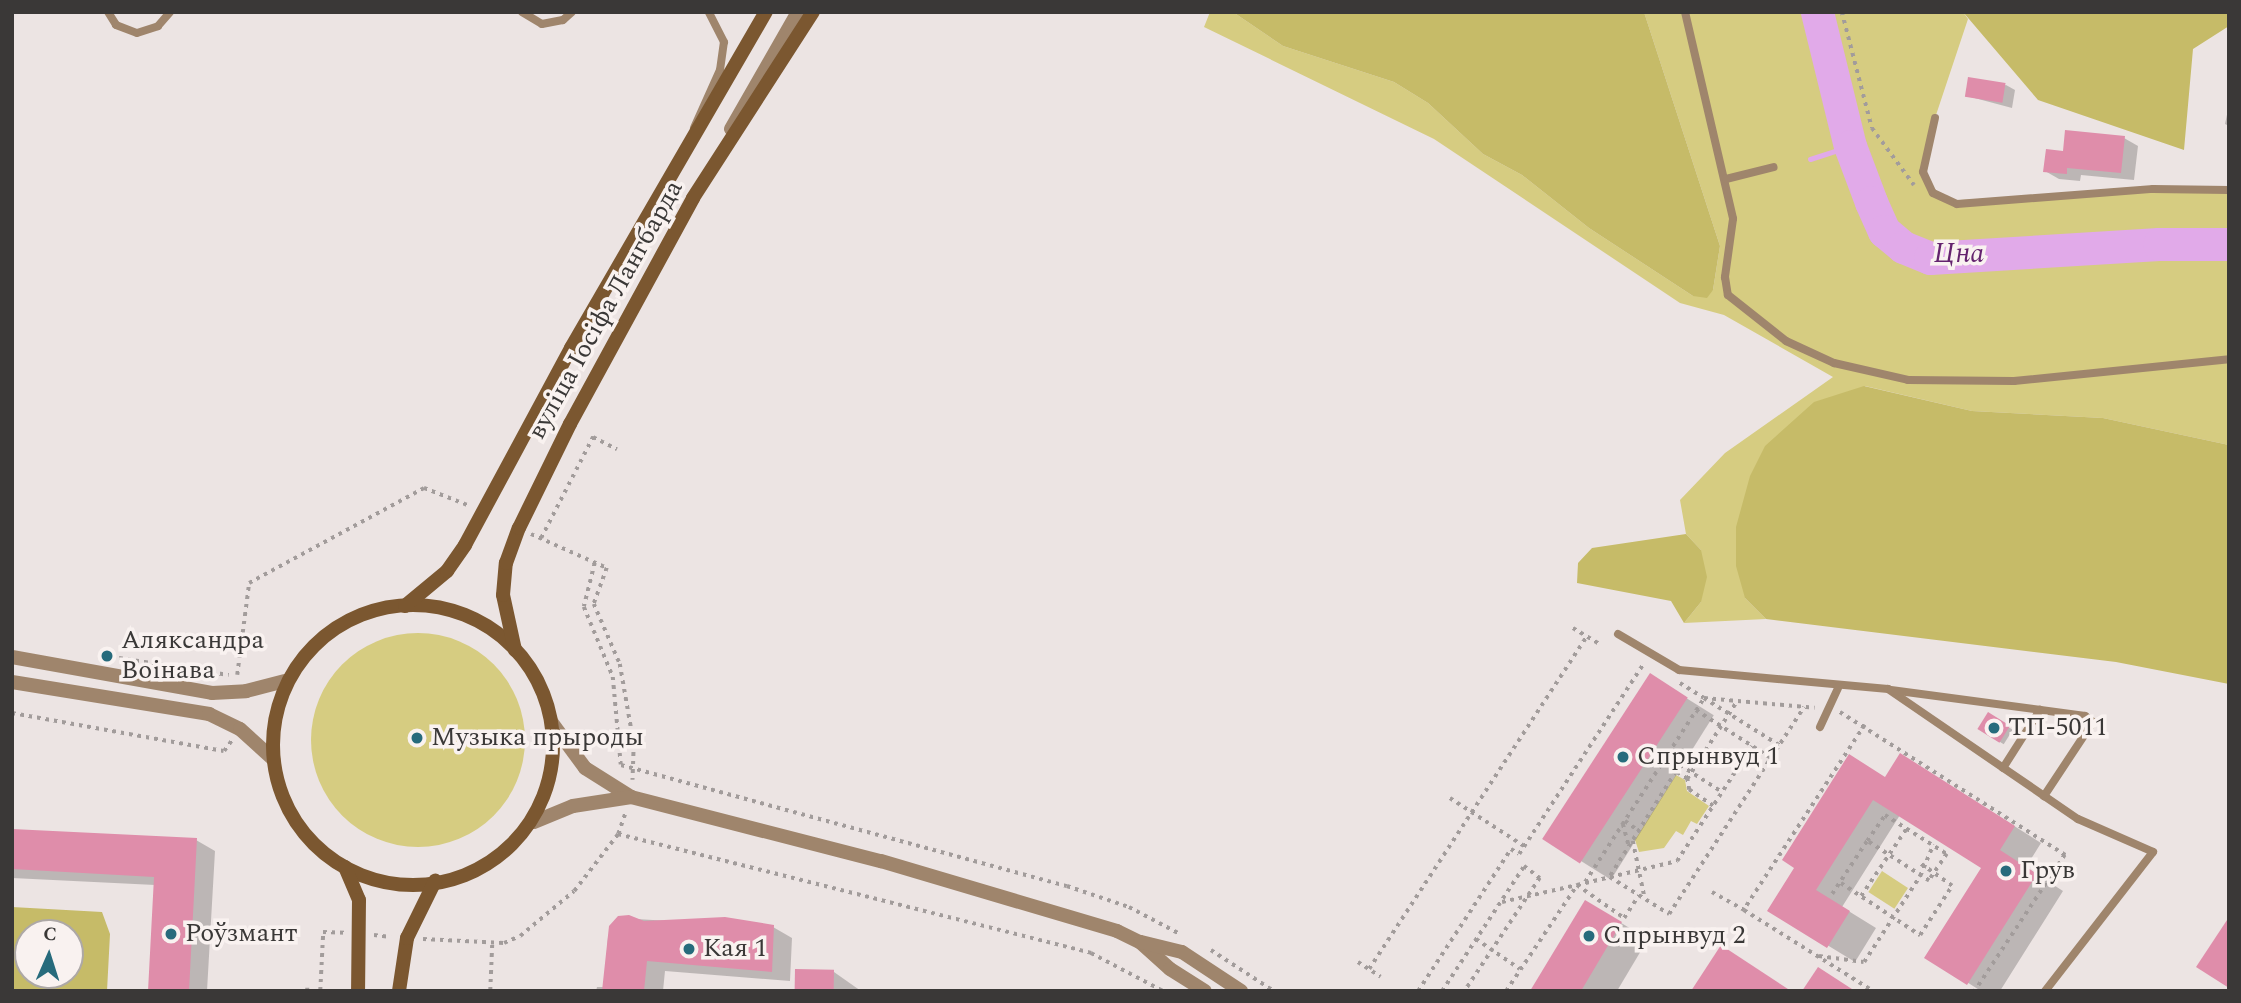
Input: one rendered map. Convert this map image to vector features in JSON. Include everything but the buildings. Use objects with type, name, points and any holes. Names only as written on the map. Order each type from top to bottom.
[{"type":"main road","name":"вуліца Іосіфа Лангбарда","points":[[405,606],[447,571],[464,545],[571,348],[766,12]]},
{"type":"main road","name":"вуліца Іосіфа Лангбарда","points":[[516,651],[503,595],[506,563],[519,528],[570,424],[693,198],[813,12]]},
{"type":"main road","points":[[345,867],[389,881],[435,881],[466,875],[493,863],[534,822],[554,764],[552,723],[539,684],[516,651],[465,616],[405,606],[365,613],[329,631],[299,659],[274,706],[273,759],[279,790],[295,816],[345,867],[359,900],[358,991]]},
{"type":"main road","points":[[399,991],[407,938],[435,881]]},
{"type":"street","points":[[693,198],[798,12]]},
{"type":"street","points":[[12,657],[212,693],[246,691],[285,681]]},
{"type":"street","points":[[12,682],[209,714],[240,729],[273,759]]},
{"type":"street","points":[[552,723],[585,768],[631,797],[1016,899],[1140,942],[1182,952],[1241,991]]},
{"type":"street","points":[[534,822],[573,806],[631,797]]},
{"type":"street","points":[[1140,942],[1170,969],[1205,991]]},
{"type":"lane","points":[[108,12],[117,25],[137,33],[158,26],[170,12]]},
{"type":"lane","points":[[522,12],[542,24],[564,20],[572,12]]},
{"type":"lane","points":[[691,142],[697,117],[720,70],[724,42],[709,12]]},
{"type":"lane","points":[[1685,12],[1726,178],[1733,219],[1725,277],[1728,295],[1786,341],[1834,363],[1908,380],[2014,381],[2229,359]]},
{"type":"lane","points":[[1935,118],[1923,172],[1933,193],[1950,203],[2164,189],[2229,190]]},
{"type":"lane","points":[[1726,178],[1774,167]]},
{"type":"lane","points":[[1618,634],[1679,670],[1888,689],[2085,716],[2093,722],[2044,796]]},
{"type":"lane","points":[[1820,727],[1839,686]]},
{"type":"lane","points":[[1888,689],[2078,819],[2153,852],[2045,991]]},
{"type":"lane","points":[[2003,768],[2040,710]]},
{"type":"path","points":[[1842,12],[1872,128],[1891,159],[1917,188]]},
{"type":"path","points":[[541,538],[593,437],[617,449]]},
{"type":"path","points":[[595,563],[583,607],[613,677],[621,765],[1129,907]]},
{"type":"path","points":[[1573,628],[1601,645]]},
{"type":"path","points":[[1369,969],[1587,636]]},
{"type":"path","points":[[1418,991],[1511,849],[1519,854],[1645,662],[1657,669]]},
{"type":"path","points":[[1669,676],[1779,745]]},
{"type":"path","points":[[1704,698],[1829,709],[1847,713],[2065,855],[1975,991]]},
{"type":"path","points":[[1585,882],[1704,698]]},
{"type":"path","points":[[1713,806],[1689,790],[1687,779],[1737,701]]},
{"type":"path","points":[[1610,877],[1669,915],[1804,707]]},
{"type":"path","points":[[1696,710],[1771,758]]},
{"type":"path","points":[[1744,910],[1865,725]]},
{"type":"path","points":[[1500,903],[1677,861],[1752,747]]},
{"type":"path","points":[[1667,757],[1722,792]]},
{"type":"path","points":[[520,936],[574,891],[618,834],[631,797],[635,768]]},
{"type":"path","points":[[1610,877],[1676,772],[1687,779]]},
{"type":"path","points":[[1450,797],[1524,846]]},
{"type":"path","points":[[1832,894],[1867,841],[1885,815],[1947,854],[1929,881],[1867,841]]},
{"type":"path","points":[[1624,823],[1639,831]]},
{"type":"path","points":[[1624,823],[1629,846]]},
{"type":"path","points":[[1861,896],[1907,828]]},
{"type":"path","points":[[618,834],[1091,953],[1163,991]]},
{"type":"path","points":[[1633,841],[1645,899]]},
{"type":"path","points":[[1817,955],[1864,962],[1920,876],[1921,864],[1933,845]]},
{"type":"path","points":[[1840,882],[1920,935],[1952,886],[1921,864]]},
{"type":"path","points":[[1442,991],[1524,866],[1540,878],[1465,991]]},
{"type":"path","points":[[1577,885],[1624,918],[1639,895]]},
{"type":"path","points":[[1506,991],[1577,885]]},
{"type":"path","points":[[1712,892],[1873,991]]},
{"type":"path","points":[[320,991],[323,932]]},
{"type":"path","points":[[1476,939],[1520,969]]},
{"type":"path","points":[[490,991],[492,943]]},
{"type":"path","points":[[1358,961],[1381,976]]},
{"type":"shaded area","points":[[1210,12],[1233,12],[1283,46],[1394,82],[1428,103],[1483,154],[1522,175],[1589,228],[1693,296],[1713,290],[1720,246],[1644,12],[1963,12],[1968,19],[1935,118],[1923,172],[1943,201],[2153,189],[2229,190],[2229,445],[2103,418],[1972,411],[1865,386],[1745,598],[1766,619],[1684,623],[1701,602],[1701,550],[1686,534],[1680,500],[1725,453],[1833,377],[1724,315],[1680,303],[1434,139],[1204,27]]},
{"type":"shaded area","points":[[1233,12],[1644,12],[1720,246],[1713,290],[1707,298],[1693,296],[1589,228],[1522,175],[1483,154],[1428,103],[1394,82],[1283,46]]},
{"type":"shaded area","points":[[1963,12],[2229,12],[2229,26],[2193,49],[2184,150],[2038,100]]},
{"type":"shaded area","points":[[1864,386],[1972,411],[2103,418],[2229,445],[2229,684],[2116,662],[1766,619],[1745,598],[1736,566],[1736,527],[1750,476],[1765,446],[1814,402]]},
{"type":"shaded area","points":[[1686,534],[1701,550],[1707,577],[1701,602],[1684,623],[1671,601],[1577,583],[1578,563],[1592,548]]},
{"type":"shaded area","points":[[418,633],[459,641],[494,664],[517,699],[525,740],[517,781],[494,816],[459,839],[418,847],[377,839],[342,816],[319,781],[311,740],[319,699],[342,664],[377,641]]},
{"type":"shaded area","points":[[1676,775],[1685,780],[1687,791],[1709,806],[1697,824],[1691,821],[1683,835],[1676,831],[1664,848],[1639,852],[1635,840]]},
{"type":"shaded area","points":[[1882,871],[1908,888],[1894,909],[1868,892]]},
{"type":"shaded area","points":[[12,907],[102,912],[110,934],[107,991],[12,991]]},
{"type":"waterway","name":"Цна","points":[[1817,12],[1850,146],[1884,231],[1903,247],[1930,258],[2159,244],[2229,244]]},
{"type":"waterway","points":[[1810,159],[1850,146]]},
{"type":"place","name":"Аляксандра Воінава","points":[[107,656]]},
{"type":"place","name":"ТП-5011","points":[[1994,728]]},
{"type":"place","name":"Музыка прыроды","points":[[417,738]]},
{"type":"place","name":"Спрынвуд 1","points":[[1623,757]]},
{"type":"place","name":"Грув","points":[[2006,871]]},
{"type":"place","name":"Роўзмант","points":[[171,934]]},
{"type":"place","name":"Спрынвуд 2","points":[[1589,936]]},
{"type":"place","name":"Кая 1","points":[[689,949]]}]
